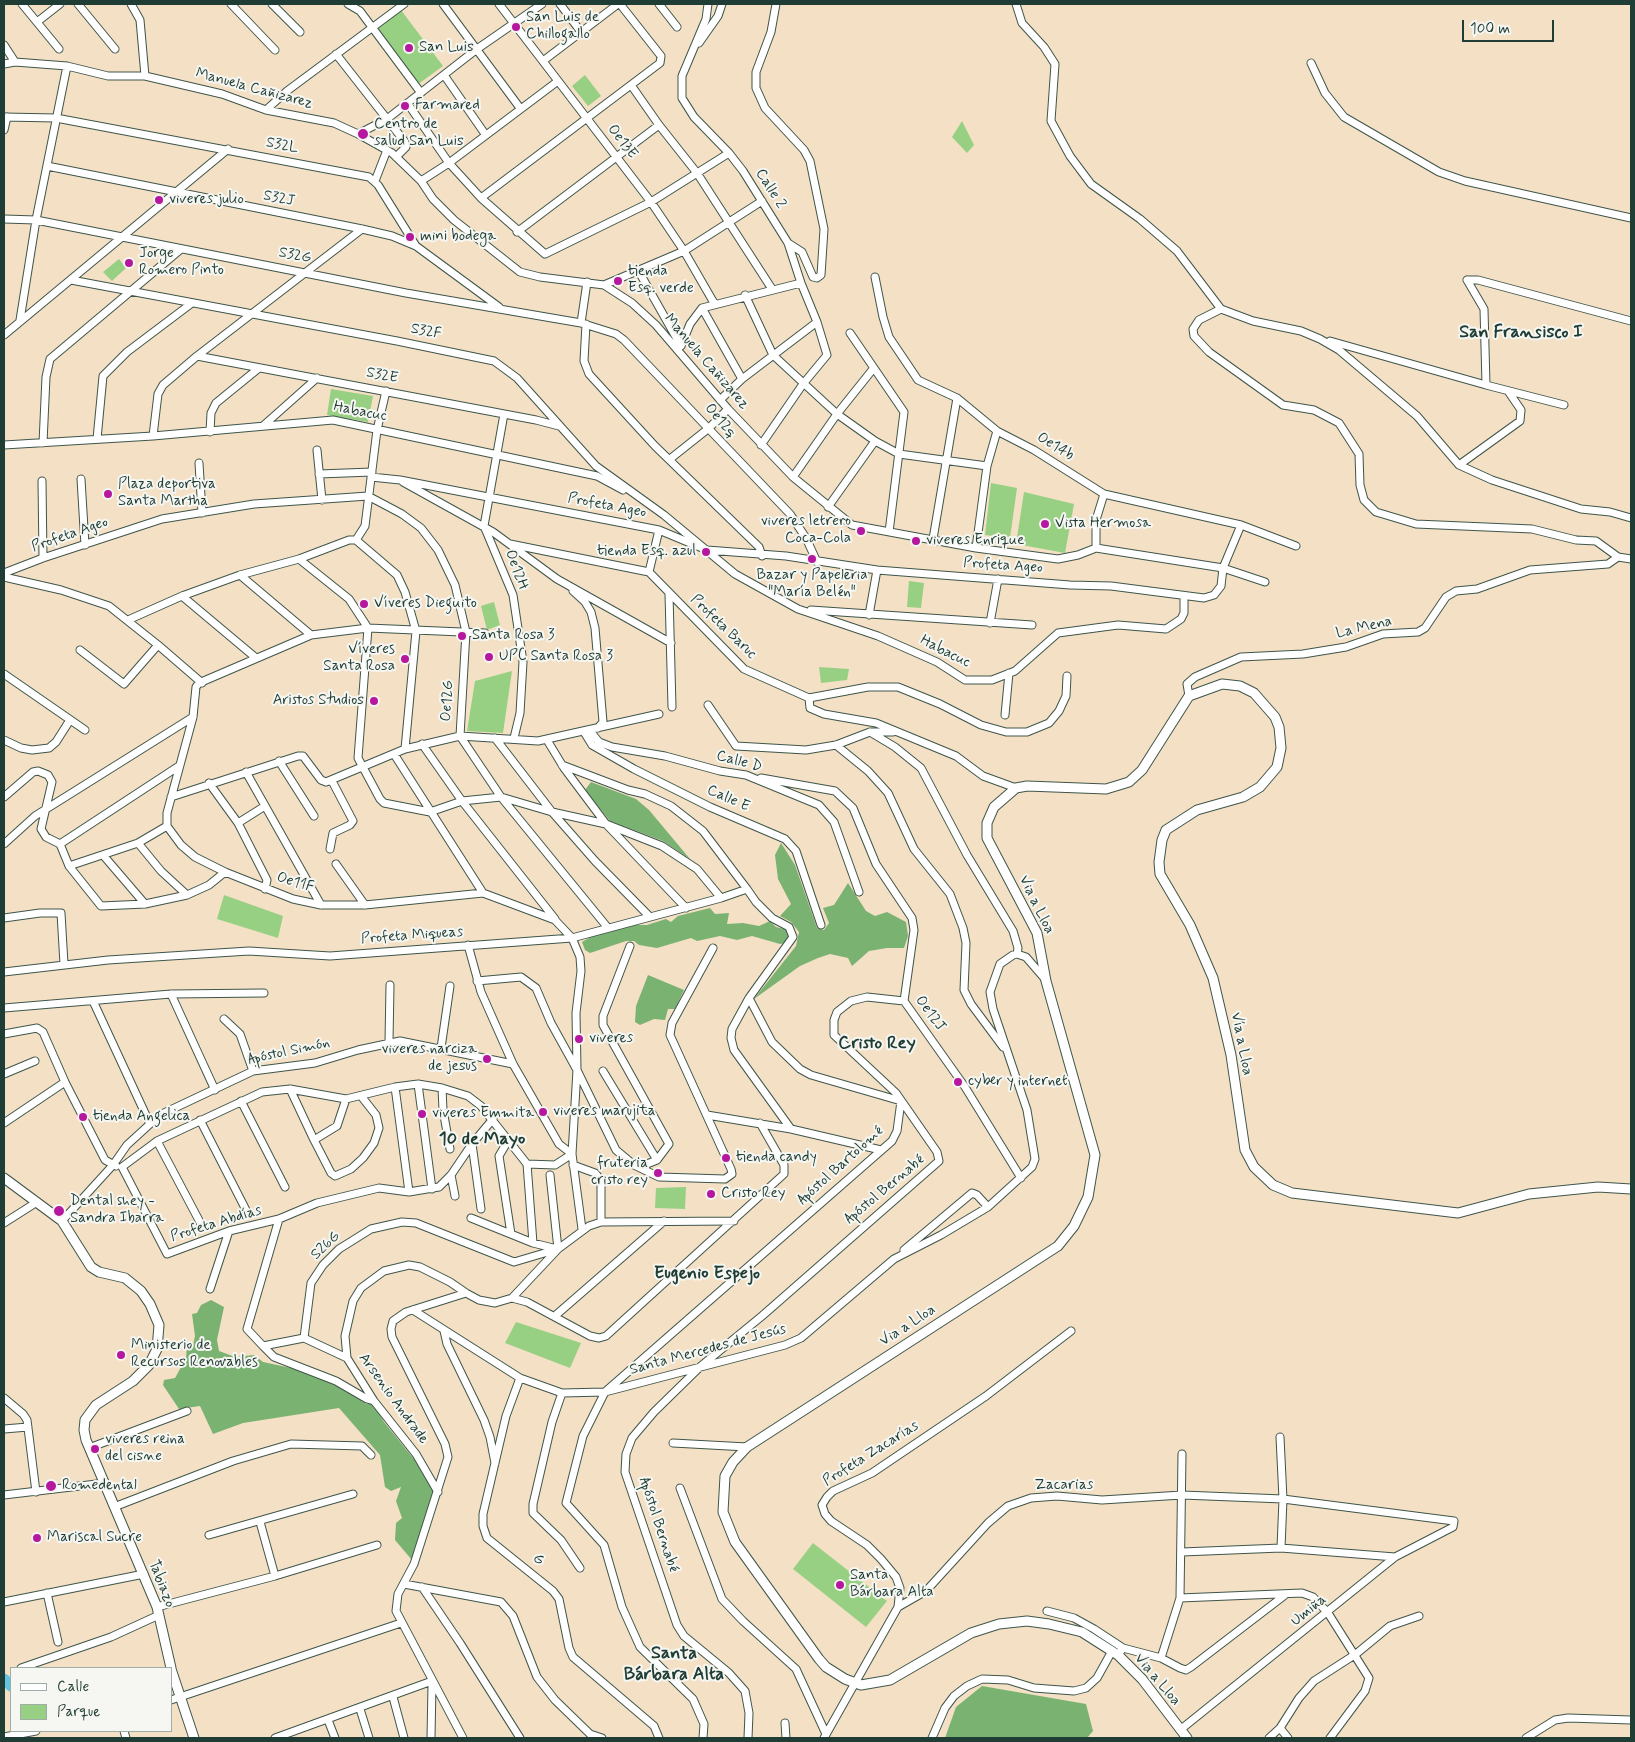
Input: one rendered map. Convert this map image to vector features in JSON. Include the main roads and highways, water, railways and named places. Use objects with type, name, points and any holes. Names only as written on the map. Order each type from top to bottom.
[{"type":"waterway","points":[[4,1679],[10,1685]]},
{"type":"place","name":"San Luis de Chillogallo","points":[[516,27]]},
{"type":"place","name":"San Luis","points":[[409,48]]},
{"type":"place","name":"Farmared","points":[[405,106]]},
{"type":"place","name":"Centro de salud San Luis","points":[[363,134]]},
{"type":"place","name":"viveres julio","points":[[159,200]]},
{"type":"place","name":"mini bodega","points":[[410,237]]},
{"type":"place","name":"Jorge Romero Pinto","points":[[129,263]]},
{"type":"place","name":"tienda Esq. verde","points":[[618,281]]},
{"type":"place","name":"Plaza deportiva Santa Martha","points":[[108,494]]},
{"type":"place","name":"Vista Hermosa","points":[[1045,524]]},
{"type":"place","name":"viveres letrero Coca-Cola","points":[[861,531]]},
{"type":"place","name":"viveres Enrique","points":[[916,541]]},
{"type":"place","name":"tienda Esq. azul","points":[[706,552]]},
{"type":"place","name":"Bazar y Papeleria \"María Belén\"","points":[[812,559]]},
{"type":"place","name":"Víveres Dieguito","points":[[364,604]]},
{"type":"place","name":"Santa Rosa 3","points":[[462,636]]},
{"type":"place","name":"UPC Santa Rosa 3","points":[[489,657]]},
{"type":"place","name":"Víveres Santa Rosa","points":[[405,659]]},
{"type":"place","name":"Aristos Studios","points":[[374,701]]},
{"type":"place","name":"viveres","points":[[579,1039]]},
{"type":"place","name":"viveres narciza de jesus","points":[[487,1059]]},
{"type":"place","name":"cyber y internet","points":[[958,1082]]},
{"type":"place","name":"viveres marujita","points":[[543,1112]]},
{"type":"place","name":"viveres Emmita","points":[[422,1114]]},
{"type":"place","name":"tienda Angelica","points":[[83,1117]]},
{"type":"place","name":"tienda candy","points":[[726,1158]]},
{"type":"place","name":"fruteria cristo rey","points":[[658,1173]]},
{"type":"place","name":"Cristo Rey","points":[[711,1194]]},
{"type":"place","name":"Dental shey - Sandra Ibarra","points":[[59,1211]]},
{"type":"place","name":"Ministerio de Recursos Renovables","points":[[121,1355]]},
{"type":"place","name":"viveres reina del cisne","points":[[95,1449]]},
{"type":"place","name":"Romedental","points":[[51,1486]]},
{"type":"place","name":"Mariscal Sucre","points":[[37,1538]]},
{"type":"place","name":"Santa Bárbara Alta","points":[[840,1585]]},
{"type":"district","name":"San Fransisco I","points":[[1521,333]]},
{"type":"district","name":"Cristo Rey","points":[[877,1044]]},
{"type":"district","name":"10 de Mayo","points":[[482,1140]]},
{"type":"district","name":"Eugenio Espejo","points":[[707,1274]]},
{"type":"district","name":"Santa Bárbara Alta","points":[[674,1664]]}]
